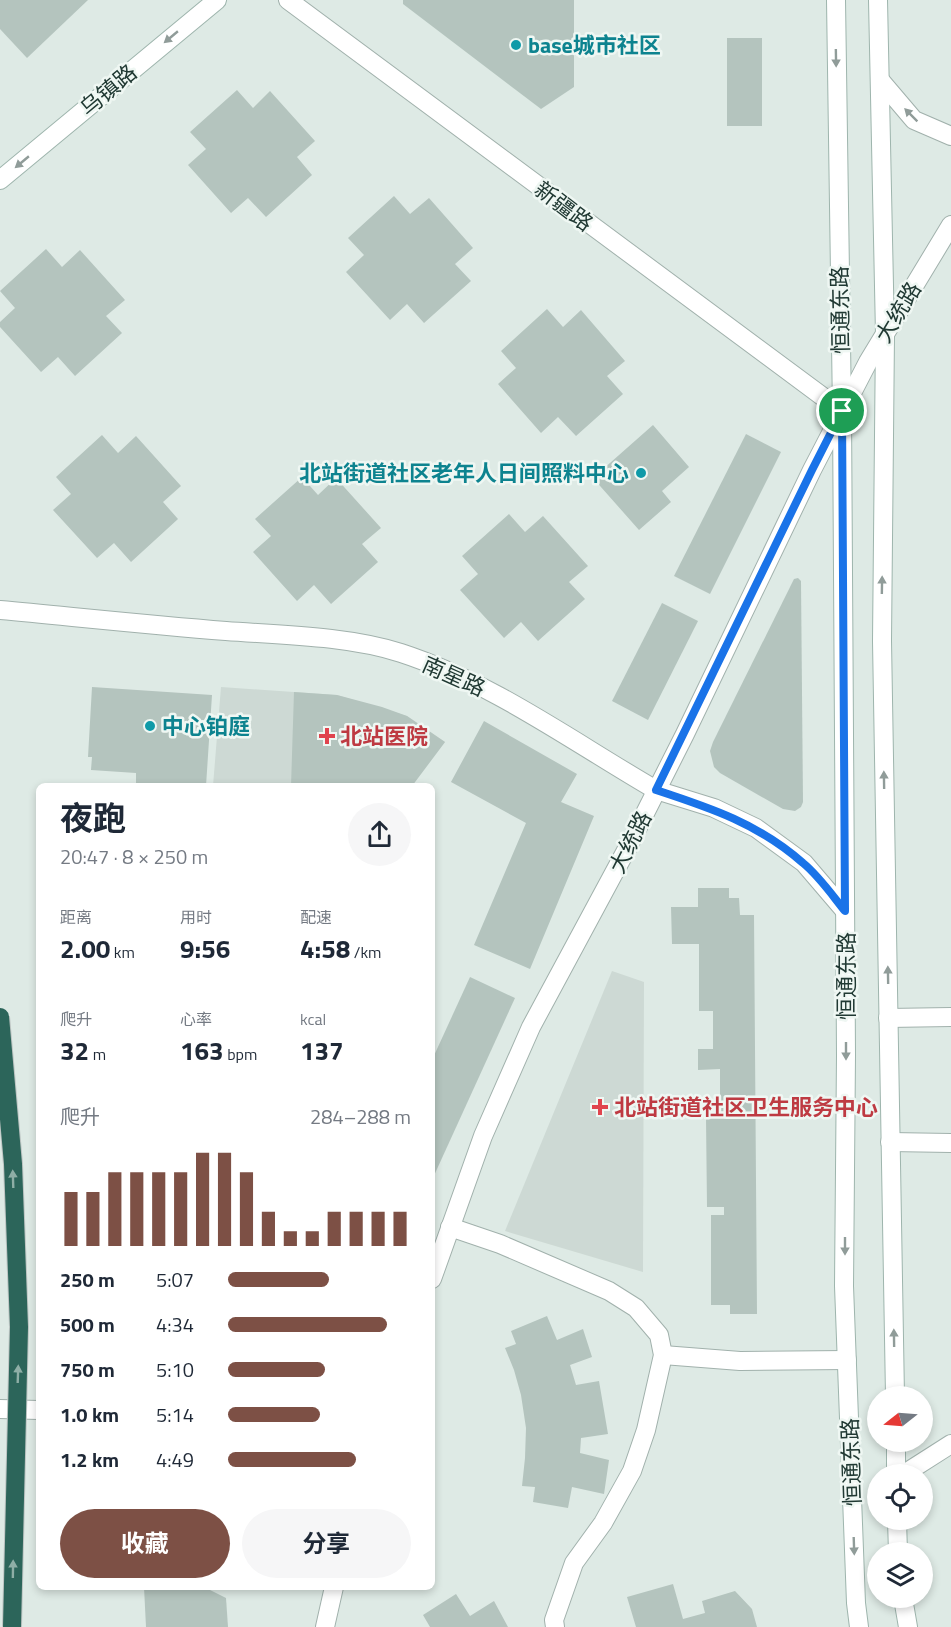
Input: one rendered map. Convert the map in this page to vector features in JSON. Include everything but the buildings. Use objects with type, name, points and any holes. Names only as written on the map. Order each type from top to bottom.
[{"type":"highway","points":[[0,1017],[13,1164],[20,1327],[12,1627]]},
{"type":"main road","name":"乌镇路","points":[[0,180],[217,0]]},
{"type":"main road","name":"新疆路","points":[[288,0],[842,411]]},
{"type":"main road","name":"恒通东路","points":[[836,0],[842,411],[845,911],[844,1286],[856,1603],[859,1627]]},
{"type":"main road","name":"恒通东路","points":[[878,0],[885,334],[882,641],[895,1386]]},
{"type":"main road","points":[[880,80],[914,120],[951,136]]},
{"type":"main road","name":"大统路","points":[[435,1270],[483,1136],[531,1027],[656,790],[842,411],[885,334],[951,225]]},
{"type":"main road","name":"南星路","points":[[0,610],[304,637],[355,643],[399,652],[442,668],[499,696],[656,790],[714,808],[756,828],[804,863],[845,911]]},
{"type":"main road","points":[[888,1018],[951,1017]]},
{"type":"main road","points":[[890,1142],[951,1143]]},
{"type":"main road","points":[[450,1227],[500,1244],[609,1291],[636,1308],[659,1335],[663,1355],[646,1430],[632,1471],[603,1523],[574,1563],[554,1620],[555,1627]]},
{"type":"main road","points":[[663,1355],[740,1361],[847,1359]]},
{"type":"main road","points":[[0,1409],[36,1410]]},
{"type":"main road","points":[[920,1464],[951,1444]]},
{"type":"main road","points":[[325,1627],[333,1590]]},
{"type":"main road","points":[[905,1608],[908,1627]]},
{"type":"shaded area","name":"北站医院","points":[[221,687],[337,695],[407,716],[445,742],[414,783],[213,783]]},
{"type":"shaded area","name":"北站街道社区卫生服务中心","points":[[612,971],[644,982],[643,1272],[505,1231]]},
{"type":"place","name":"base城市社区","points":[[516,45]]},
{"type":"place","name":"北站街道社区老年人日间照料中心","points":[[641,473]]},
{"type":"place","name":"中心铂庭","points":[[150,726]]},
{"type":"place","name":"北站医院","points":[[327,736]]},
{"type":"place","name":"北站街道社区卫生服务中心","points":[[600,1107]]},
{"type":"route","points":[[842,411],[845,911],[804,863],[756,828],[714,808],[656,790],[685,735],[842,411]]}]
